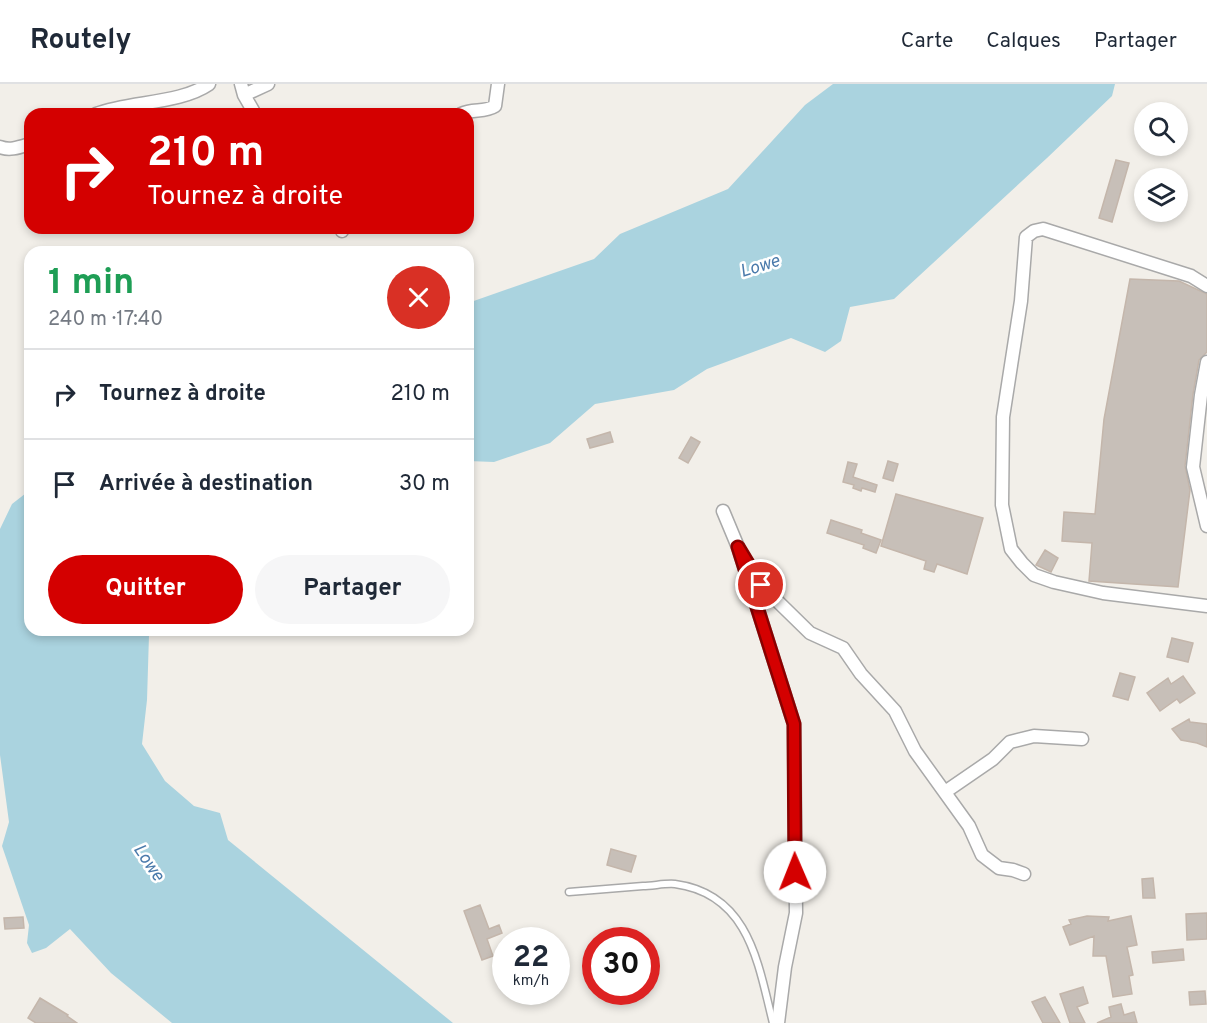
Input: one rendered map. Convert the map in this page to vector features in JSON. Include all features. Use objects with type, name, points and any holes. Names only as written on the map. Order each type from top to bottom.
[{"type":"street","points":[[119,108],[189,94],[209,84]]},
{"type":"street","points":[[252,108],[242,90],[268,84]]},
{"type":"street","points":[[474,109],[483,111],[495,106],[498,84]]},
{"type":"street","points":[[0,147],[5,149],[24,146]]},
{"type":"street","points":[[1207,286],[1191,276],[1104,247],[1043,229],[1029,233],[1026,237],[1021,301],[1003,417],[1002,505],[1011,549],[1034,575],[1103,593],[1207,606]]},
{"type":"street","points":[[1207,362],[1193,467],[1207,526]]},
{"type":"street","points":[[723,511],[738,547],[794,724],[796,913],[778,1023]]},
{"type":"street","points":[[738,547],[761,585],[810,633],[843,648],[861,674],[895,711],[915,751],[969,826],[982,855],[999,868],[1024,874]]},
{"type":"street","points":[[945,792],[993,759],[1010,742],[1034,736],[1082,739]]},
{"type":"lane","points":[[569,892],[674,884],[702,891],[720,900],[738,920],[757,960],[773,1023]]},
{"type":"water","name":"Lowe","points":[[833,84],[1115,84],[1112,96],[894,299],[850,307],[841,341],[825,352],[791,338],[707,369],[674,390],[595,404],[550,443],[494,462],[474,461],[474,301],[594,259],[620,234],[728,189],[805,105]]},
{"type":"water","name":"Lowe","points":[[24,495],[24,636],[149,636],[147,700],[142,744],[165,781],[194,806],[220,813],[228,840],[453,1023],[172,1023],[111,973],[70,929],[46,948],[32,953],[27,943],[29,925],[2,846],[9,822],[0,755],[0,529],[12,504]]},
{"type":"building","points":[[1116,160],[1129,163],[1112,222],[1099,218]]},
{"type":"building","points":[[1130,279],[1179,281],[1207,294],[1207,352],[1199,360],[1193,394],[1185,466],[1190,490],[1178,587],[1089,581],[1092,543],[1062,541],[1064,512],[1095,514],[1104,419]]},
{"type":"building","points":[[610,432],[613,442],[590,448],[587,439]]},
{"type":"building","points":[[691,437],[700,442],[688,463],[679,458]]},
{"type":"building","points":[[888,461],[898,464],[893,481],[883,478]]},
{"type":"building","points":[[848,462],[857,464],[853,477],[877,485],[875,492],[862,488],[861,491],[853,488],[854,485],[843,482]]},
{"type":"building","points":[[896,494],[983,518],[967,574],[937,564],[934,572],[924,569],[926,561],[881,546]]},
{"type":"building","points":[[831,520],[862,530],[861,533],[881,540],[876,553],[863,548],[864,545],[827,533]]},
{"type":"building","points":[[1045,550],[1058,558],[1051,572],[1036,565]]},
{"type":"building","points":[[1172,638],[1193,643],[1188,662],[1167,657]]},
{"type":"building","points":[[1120,673],[1135,677],[1128,700],[1113,696]]},
{"type":"building","points":[[1183,676],[1195,693],[1180,703],[1177,699],[1160,711],[1147,693],[1168,678],[1171,684]]},
{"type":"building","points":[[1189,719],[1190,722],[1207,724],[1207,747],[1181,740],[1172,729]]},
{"type":"building","points":[[611,849],[636,856],[631,872],[607,865]]},
{"type":"building","points":[[1153,878],[1155,898],[1143,898],[1142,879]]},
{"type":"building","points":[[480,905],[489,929],[492,928],[492,937],[487,939],[492,956],[482,960],[464,911]]},
{"type":"building","points":[[1207,913],[1207,939],[1187,940],[1186,914]]},
{"type":"building","points":[[1087,916],[1109,917],[1108,921],[1131,916],[1137,945],[1127,947],[1133,975],[1129,976],[1132,994],[1113,997],[1106,956],[1093,956],[1094,936],[1070,945],[1063,927],[1071,924],[1069,920]]},
{"type":"building","points":[[23,917],[24,928],[5,929],[4,918]]},
{"type":"building","points":[[1183,949],[1184,960],[1153,963],[1152,952]]},
{"type":"building","points":[[1083,987],[1088,1003],[1077,1007],[1085,1023],[1070,1023],[1060,994]]},
{"type":"building","points":[[1205,991],[1206,1004],[1190,1005],[1189,992]]},
{"type":"building","points":[[1045,997],[1060,1023],[1043,1023],[1032,1002]]},
{"type":"building","points":[[40,998],[77,1023],[36,1023],[28,1018]]},
{"type":"building","points":[[1121,1004],[1124,1015],[1134,1012],[1137,1023],[1097,1023],[1111,1017],[1109,1007]]},
{"type":"route","points":[[761,585],[738,547],[794,724],[795,872]]}]
